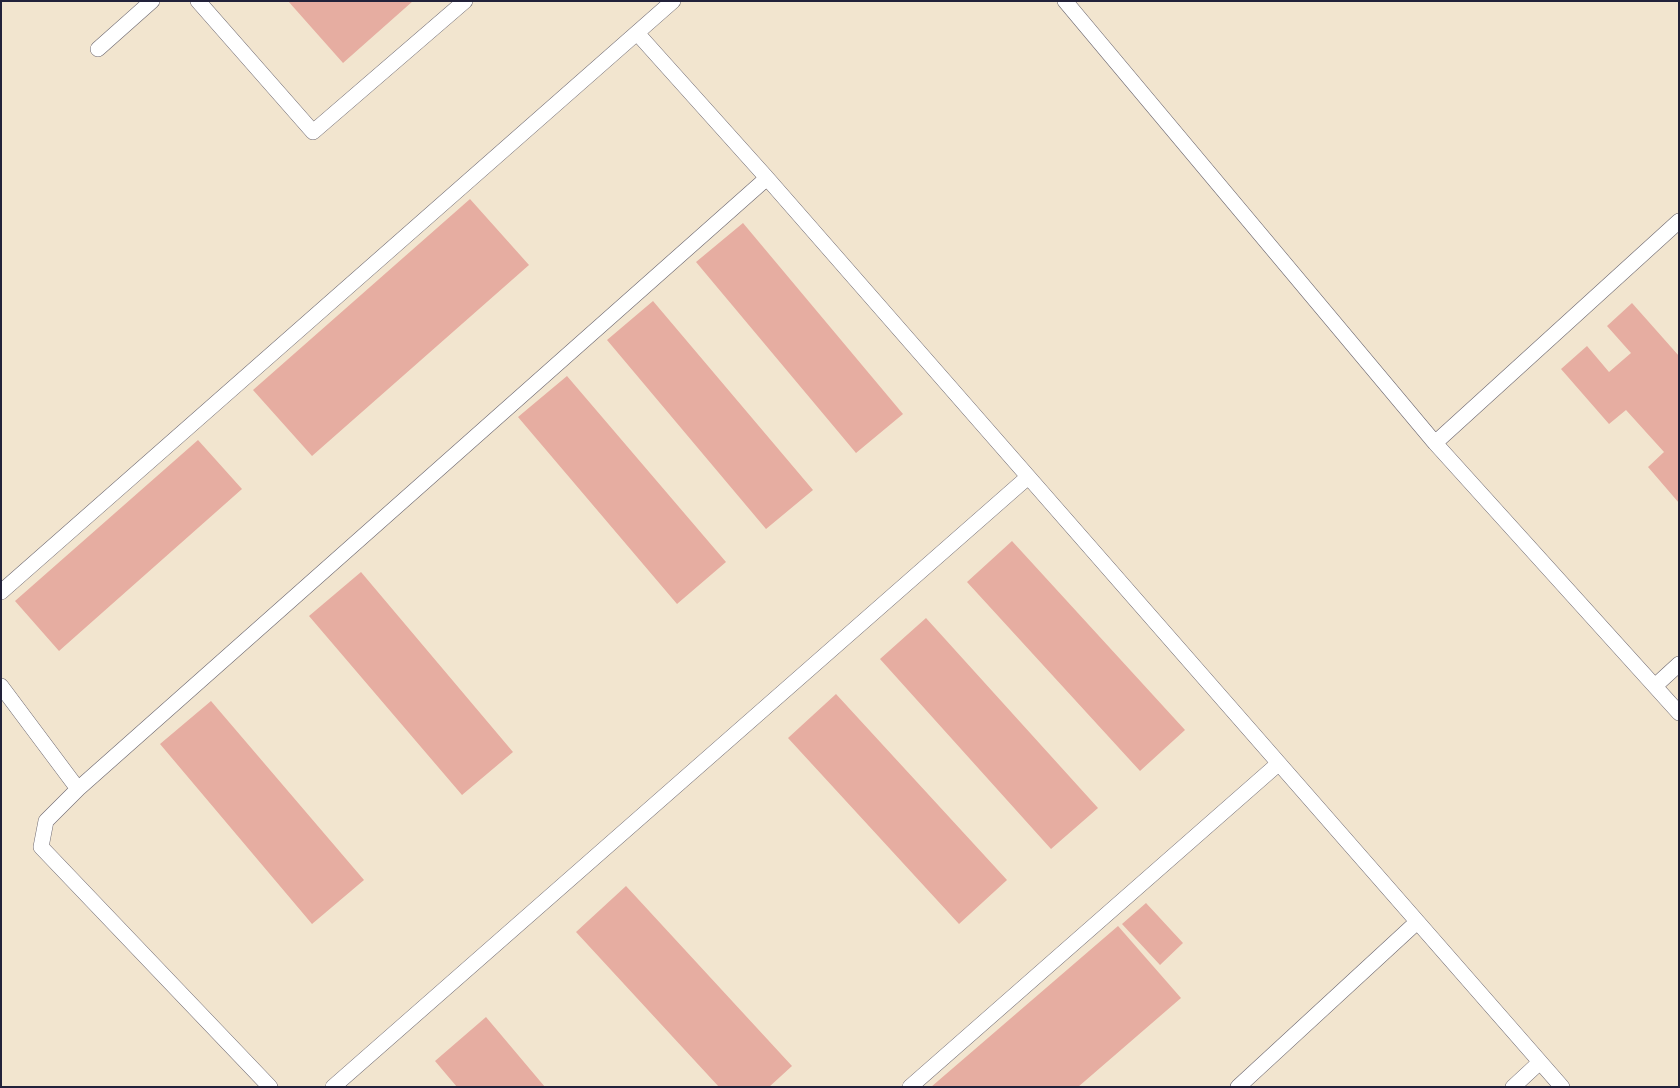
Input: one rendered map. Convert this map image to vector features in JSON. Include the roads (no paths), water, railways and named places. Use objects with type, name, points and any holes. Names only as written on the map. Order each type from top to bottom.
[{"type":"lane","points":[[98,49],[152,1]]},
{"type":"lane","points":[[198,1],[313,132],[465,1]]},
{"type":"lane","points":[[1,592],[673,1]]},
{"type":"lane","points":[[1065,1],[1435,443],[1679,713]]},
{"type":"lane","points":[[637,33],[767,178],[1562,1087]]},
{"type":"lane","points":[[270,1087],[42,848],[46,821],[78,789],[767,178]]},
{"type":"lane","points":[[1435,443],[1679,221]]},
{"type":"lane","points":[[333,1087],[1028,477]]},
{"type":"lane","points":[[1655,686],[1679,664]]},
{"type":"lane","points":[[1,686],[78,789]]},
{"type":"lane","points":[[910,1087],[1278,764]]},
{"type":"lane","points":[[1238,1087],[1417,922]]},
{"type":"lane","points":[[1513,1087],[1540,1062]]}]
